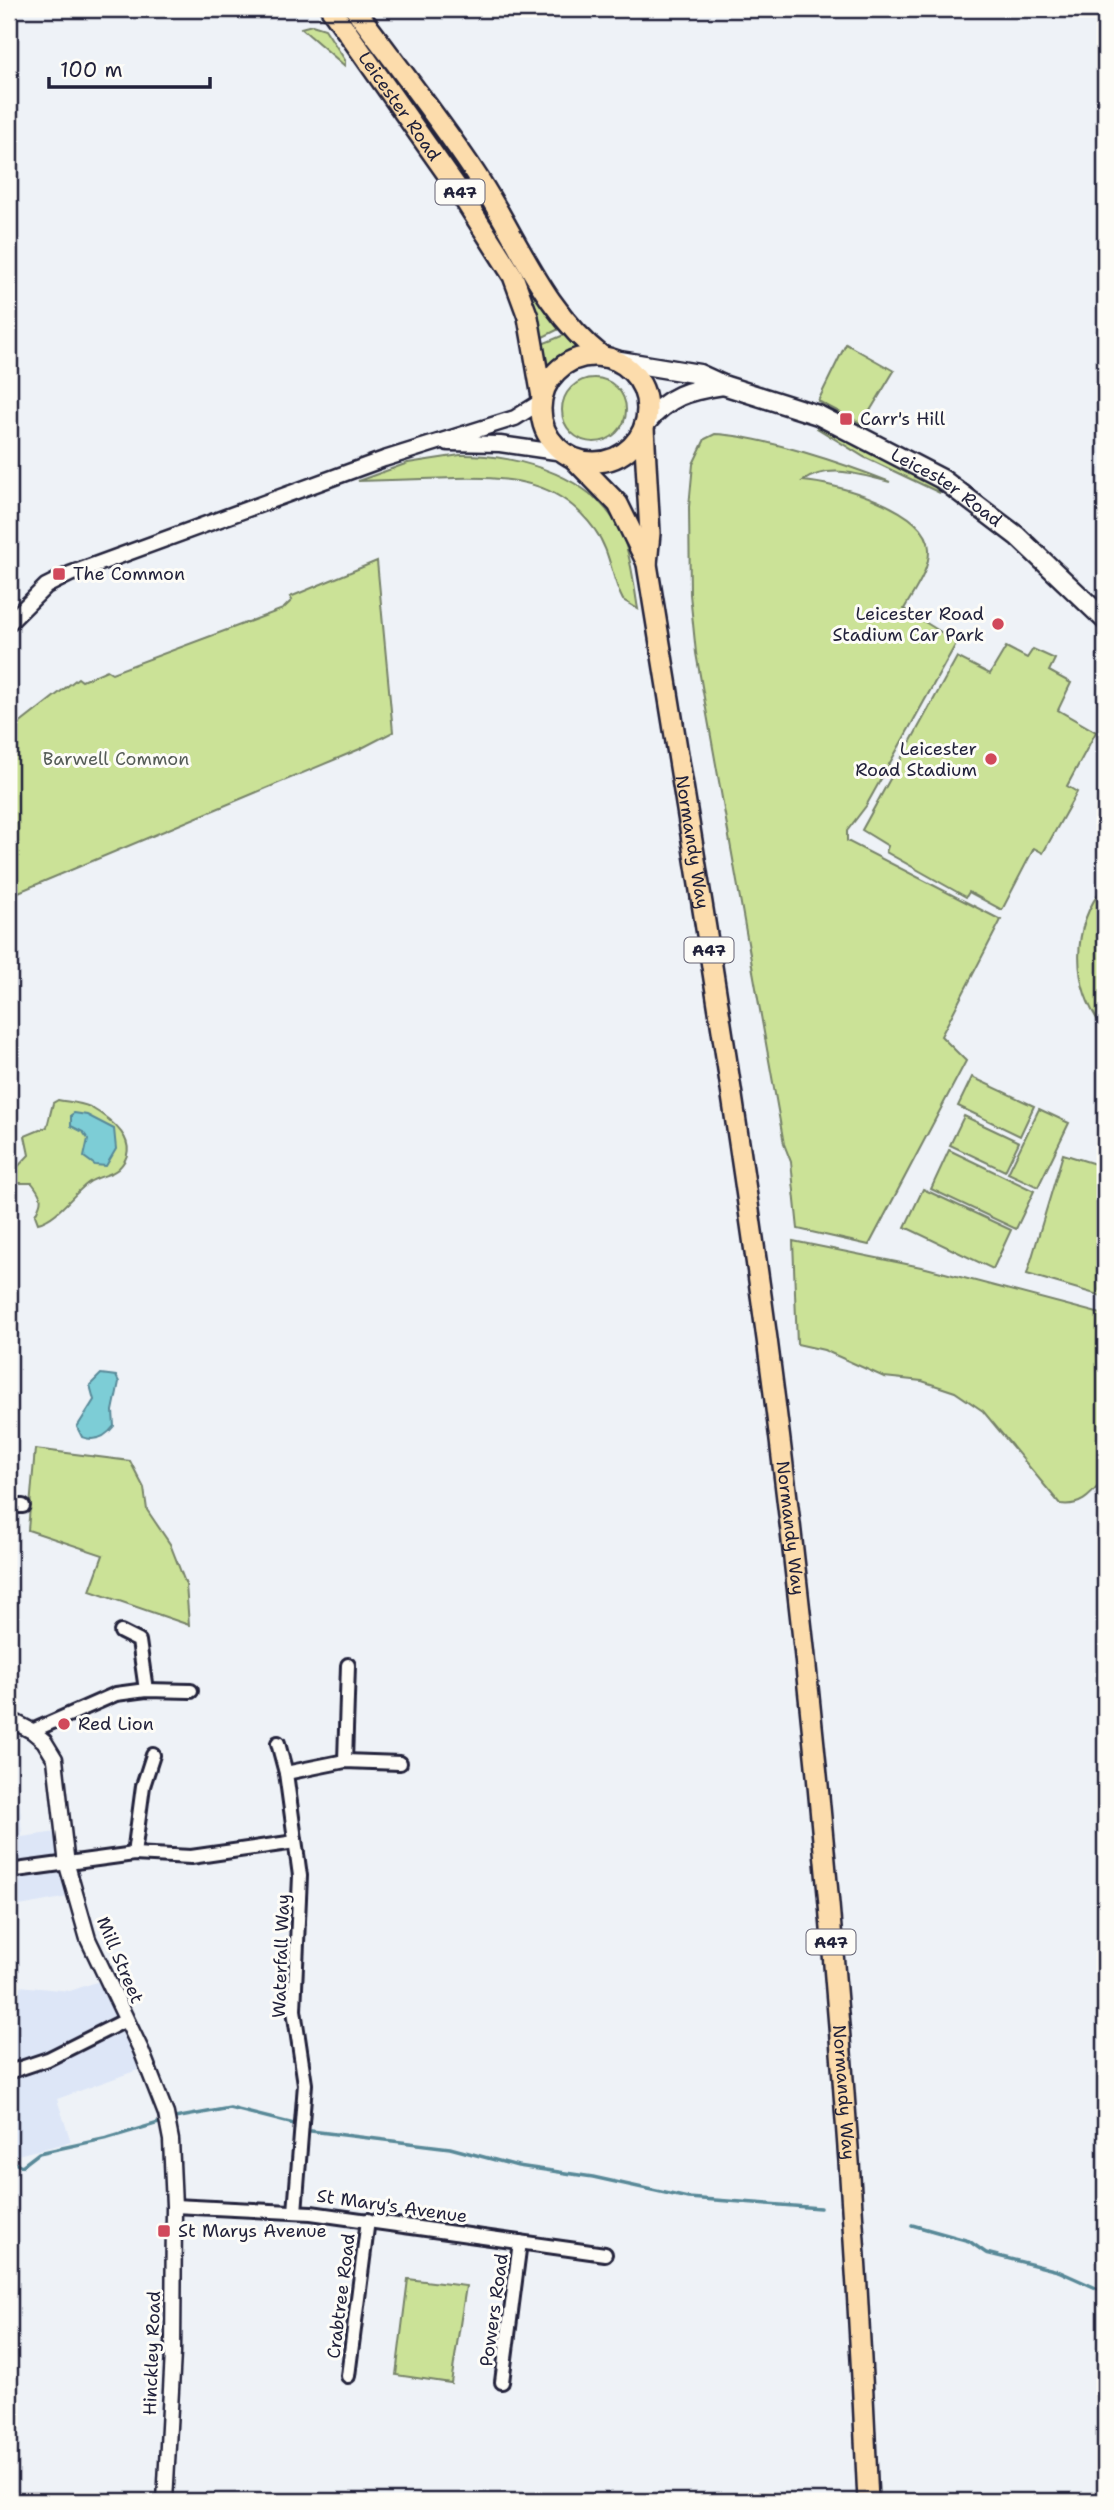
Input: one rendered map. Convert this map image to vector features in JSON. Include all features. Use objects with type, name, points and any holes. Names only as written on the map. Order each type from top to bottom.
[{"type":"main road","name":"Leicester Road","points":[[331,9],[455,185],[513,276],[528,317],[542,399]]},
{"type":"main road","name":"Leicester Road","points":[[355,9],[476,174],[551,303],[581,340],[609,358],[699,373],[723,385],[818,415],[942,479],[1017,536],[1105,620]]},
{"type":"main road","points":[[587,356],[609,358],[633,373],[642,386],[647,401],[645,426],[633,446],[617,458],[602,463],[569,456],[545,430],[542,399],[560,369],[587,356]]},
{"type":"main road","name":"Leicester Road","points":[[645,426],[671,398],[687,390],[723,385]]},
{"type":"main road","name":"Normandy Way","points":[[645,426],[650,533],[648,564],[767,1337],[812,1730],[853,2210],[868,2501]]},
{"type":"main road","name":"Normandy Way","points":[[569,456],[618,504],[648,564]]},
{"type":"street","points":[[9,622],[46,586],[70,574],[429,445],[515,418],[542,399]]},
{"type":"street","points":[[429,445],[474,442],[569,456]]},
{"type":"street","points":[[9,1506],[23,1506]]},
{"type":"street","points":[[121,1632],[139,1641],[146,1690]]},
{"type":"street","points":[[345,1761],[348,1665]]},
{"type":"street","points":[[9,1719],[33,1731],[116,1694],[146,1690],[191,1691]]},
{"type":"street","name":"Mill Street","points":[[33,1731],[44,1741],[55,1759],[67,1864],[88,1939],[159,2090],[171,2140],[174,2206]]},
{"type":"street","name":"Waterfall Way","points":[[278,1744],[286,1773],[300,1895],[294,2010],[305,2084],[295,2212]]},
{"type":"street","points":[[134,1854],[143,1786],[153,1755]]},
{"type":"street","points":[[286,1773],[345,1761],[400,1763]]},
{"type":"street","points":[[9,1871],[134,1854],[191,1857],[295,1842]]},
{"type":"street","points":[[9,2072],[48,2059],[125,2020]]},
{"type":"street","name":"St Mary's Avenue","points":[[174,2206],[295,2212],[368,2220],[605,2254]]},
{"type":"street","name":"Hinckley Road","points":[[165,2501],[173,2353],[174,2206]]},
{"type":"street","name":"Crabtree Road","points":[[348,2376],[368,2220]]},
{"type":"street","name":"Powers Road","points":[[502,2382],[520,2242]]},
{"type":"shaded area","points":[[9,1802],[20,1803],[22,1837],[70,1830],[84,1894],[9,1908]]},
{"type":"shaded area","points":[[114,1976],[157,2063],[57,2099],[71,2142],[9,2157],[9,1985],[70,1991]]},
{"type":"green space","points":[[339,9],[347,9],[450,149],[559,329],[541,338]]},
{"type":"green space","points":[[312,25],[325,29],[345,60],[345,66],[301,28]]},
{"type":"green space","points":[[564,335],[576,348],[548,365],[542,344]]},
{"type":"green space","points":[[846,344],[894,371],[862,424],[818,401]]},
{"type":"green space","points":[[588,378],[600,378],[617,387],[624,398],[624,422],[617,433],[600,442],[588,442],[576,437],[567,428],[562,416],[562,404],[567,392],[576,383]]},
{"type":"green space","points":[[818,425],[931,482],[940,493],[864,457],[817,428]]},
{"type":"green space","points":[[715,434],[779,445],[890,482],[846,472],[824,473],[803,481],[856,493],[897,510],[913,522],[925,535],[929,557],[921,580],[904,609],[957,642],[866,806],[847,831],[847,841],[1001,920],[941,1036],[966,1061],[869,1245],[798,1229],[791,1162],[784,1144],[696,653],[690,594],[689,507],[693,464],[705,439]]},
{"type":"green space","points":[[460,455],[507,459],[532,465],[556,474],[597,500],[613,519],[624,540],[638,609],[623,600],[595,530],[581,513],[550,491],[515,481],[496,479],[358,481],[408,463]]},
{"type":"green space","name":"Barwell Common","points":[[377,561],[393,732],[360,749],[9,896],[9,724],[14,728],[78,678],[82,681],[107,670],[112,673],[283,609],[292,600],[290,597]]},
{"type":"green space","name":"Leicester Road Stadium","points":[[1006,647],[1027,658],[1033,649],[1055,659],[1049,671],[1071,683],[1058,710],[1096,732],[1067,786],[1077,792],[1043,853],[1034,848],[1002,910],[969,892],[966,897],[886,852],[888,846],[862,830],[957,657],[990,674]]},
{"type":"green space","points":[[1105,885],[1105,1030],[1086,996],[1079,958],[1085,919]]},
{"type":"green space","points":[[972,1077],[1034,1106],[1020,1136],[958,1106]]},
{"type":"green space","points":[[58,1100],[86,1105],[98,1112],[121,1132],[128,1150],[118,1169],[88,1183],[58,1211],[38,1223],[35,1215],[41,1199],[38,1192],[32,1183],[15,1183],[9,1176],[29,1155],[25,1136],[47,1127],[53,1103]]},
{"type":"green space","points":[[1039,1109],[1069,1123],[1038,1187],[1008,1173]]},
{"type":"green space","points":[[964,1116],[1019,1142],[1005,1171],[950,1145]]},
{"type":"green space","points":[[949,1150],[1034,1191],[1016,1229],[931,1189]]},
{"type":"green space","points":[[1063,1154],[1105,1167],[1105,1297],[1027,1274]]},
{"type":"green space","points":[[923,1189],[1011,1230],[993,1269],[905,1227]]},
{"type":"green space","points":[[793,1241],[926,1268],[1105,1315],[1105,1478],[1081,1501],[1060,1504],[983,1411],[955,1392],[922,1381],[884,1377],[824,1350],[797,1344]]},
{"type":"green space","points":[[35,1449],[130,1461],[144,1488],[147,1510],[170,1544],[186,1585],[189,1625],[90,1591],[103,1555],[28,1530]]},
{"type":"green space","points":[[408,2279],[466,2286],[451,2383],[396,2375]]},
{"type":"water","points":[[71,1115],[87,1115],[114,1129],[116,1149],[106,1166],[95,1165],[84,1157],[88,1139],[83,1132],[71,1126]]},
{"type":"water","points":[[101,1374],[116,1376],[119,1382],[113,1411],[114,1426],[100,1438],[82,1437],[77,1427],[94,1400],[90,1385]]},
{"type":"waterway","points":[[169,2119],[230,2108],[294,2124]]},
{"type":"waterway","points":[[9,2161],[22,2166],[39,2153],[108,2138],[162,2122]]},
{"type":"waterway","points":[[311,2131],[450,2148],[518,2166],[593,2177],[688,2198],[820,2208]]},
{"type":"waterway","points":[[912,2225],[969,2241],[986,2253],[1058,2271],[1105,2292]]},
{"type":"place","name":"Carr's Hill","points":[[846,419]]},
{"type":"place","name":"The Common","points":[[59,574]]},
{"type":"place","name":"Leicester Road Stadium Car Park","points":[[998,624]]},
{"type":"place","name":"Leicester Road Stadium","points":[[991,759]]},
{"type":"place","name":"Red Lion","points":[[64,1724]]},
{"type":"place","name":"St Marys Avenue","points":[[164,2231]]}]
